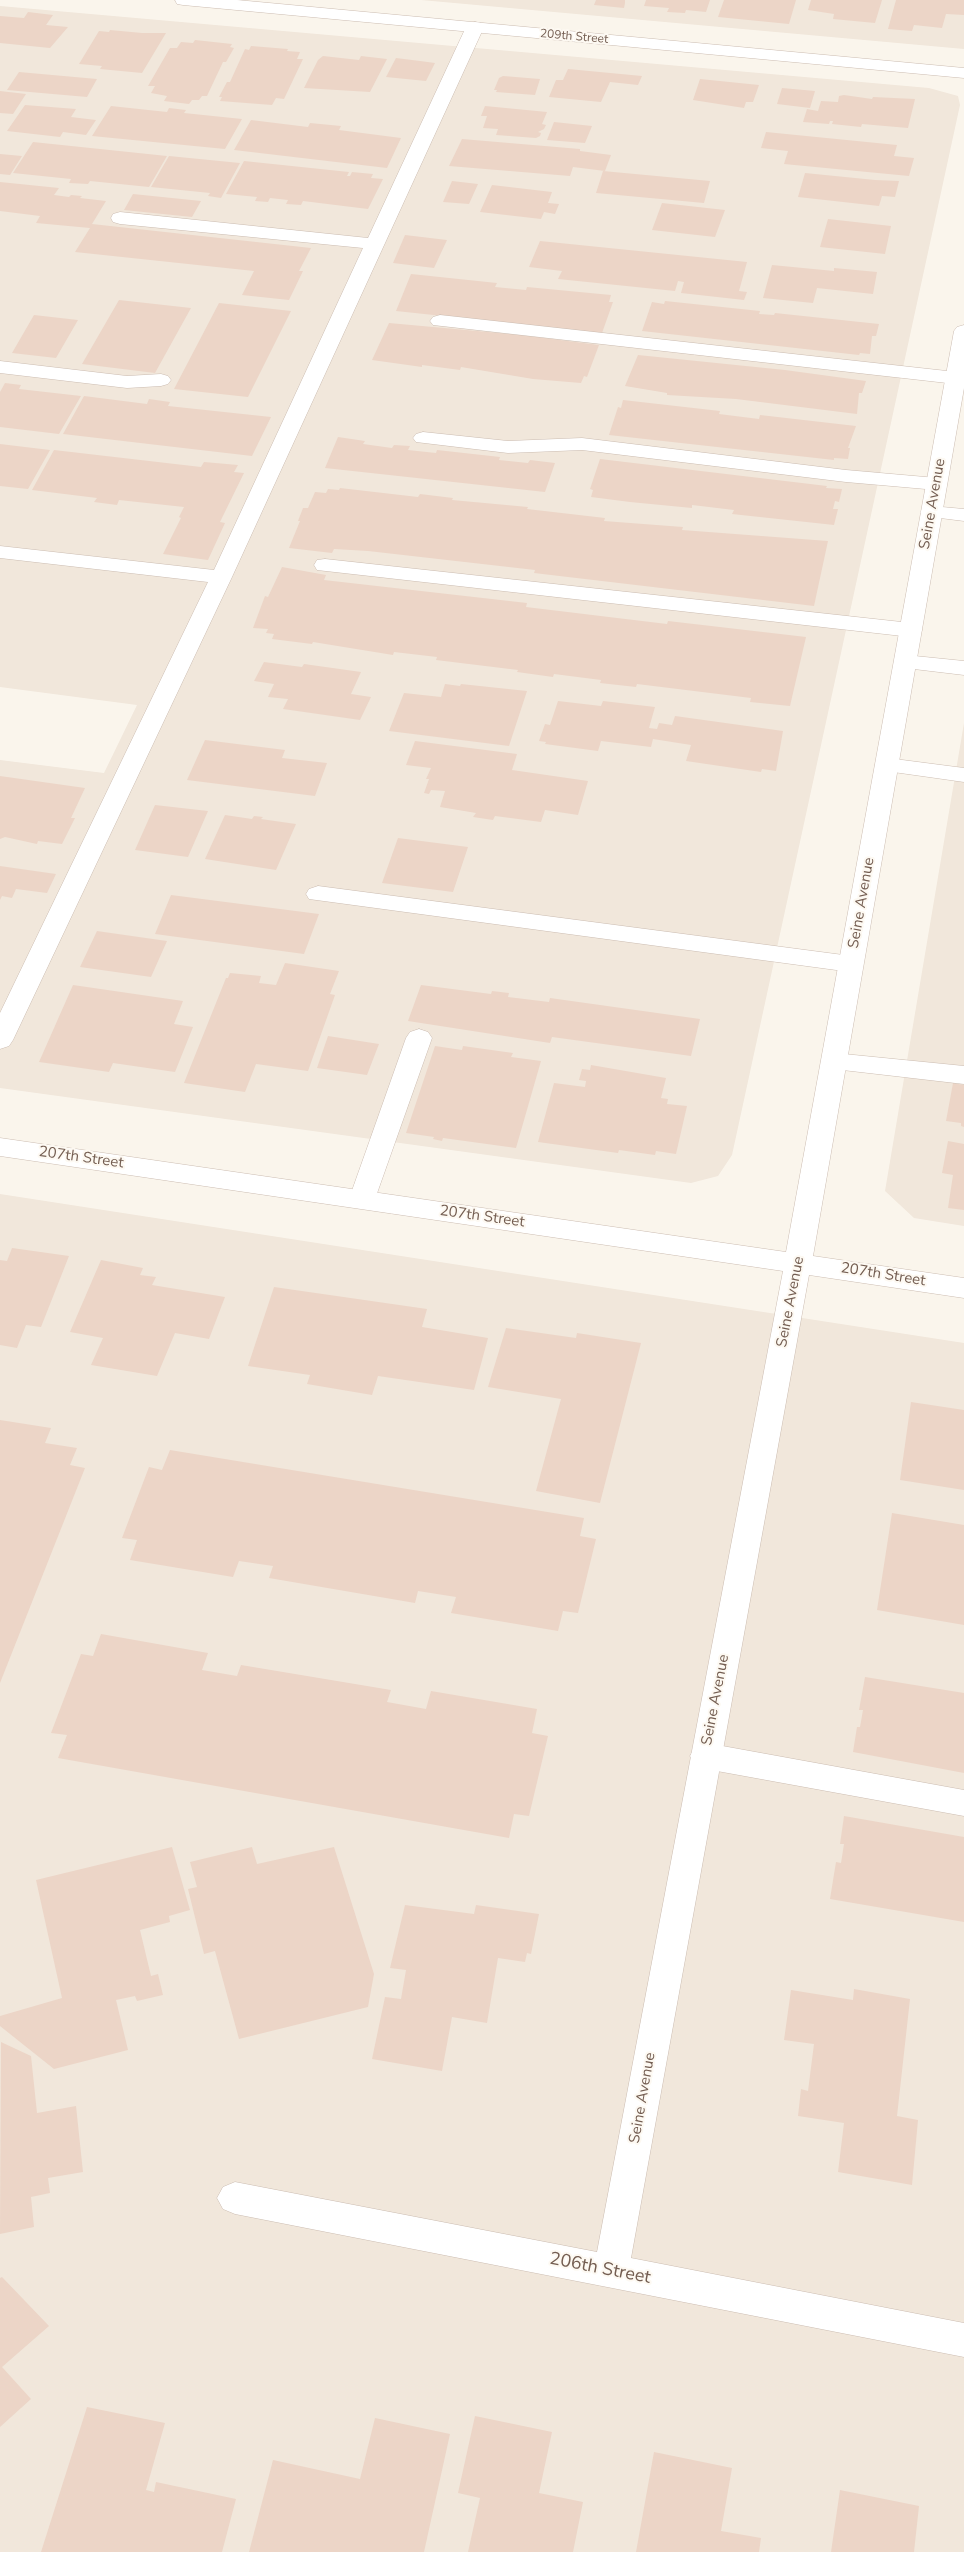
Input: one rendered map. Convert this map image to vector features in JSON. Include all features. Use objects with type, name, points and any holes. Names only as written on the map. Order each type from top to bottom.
[{"type":"street","name":"209th Street","points":[[183,0],[964,73]]},
{"type":"street","points":[[0,1040],[221,577],[476,27]]},
{"type":"street","points":[[120,218],[374,244]]},
{"type":"street","points":[[440,321],[956,378]]},
{"type":"street","name":"Seine Avenue","points":[[611,2271],[798,1262],[964,331]]},
{"type":"street","points":[[0,367],[128,382],[161,380]]},
{"type":"street","points":[[423,438],[508,447],[582,444],[846,476],[937,484]]},
{"type":"street","points":[[931,512],[964,516]]},
{"type":"street","points":[[0,552],[221,577]]},
{"type":"street","points":[[325,565],[911,630]]},
{"type":"street","points":[[905,662],[964,668]]},
{"type":"street","points":[[887,765],[964,775]]},
{"type":"street","points":[[318,894],[851,964]]},
{"type":"street","points":[[362,1199],[418,1038]]},
{"type":"street","points":[[834,1062],[964,1075]]},
{"type":"street","name":"207th Street","points":[[0,1147],[798,1262],[964,1288]]},
{"type":"street","points":[[706,1756],[964,1803]]},
{"type":"street","name":"206th Street","points":[[235,2198],[964,2340]]},
{"type":"shaded area","points":[[421,0],[964,0],[964,49]]},
{"type":"shaded area","points":[[0,6],[929,88],[958,96],[960,105],[732,1155],[718,1176],[691,1183],[0,1088],[0,760],[104,773],[137,705],[0,687]]},
{"type":"shaded area","points":[[964,723],[964,1226],[914,1218],[885,1191]]},
{"type":"shaded area","points":[[0,1194],[964,1343],[964,2552],[0,2552]]},
{"type":"building","points":[[596,0],[625,0],[625,3],[624,8],[594,5]]},
{"type":"building","points":[[646,0],[710,0],[706,12],[686,10],[685,13],[667,12],[669,8],[644,6]]},
{"type":"building","points":[[724,0],[796,0],[789,24],[718,17]]},
{"type":"building","points":[[811,0],[882,0],[875,23],[833,19],[834,14],[808,10]]},
{"type":"building","points":[[896,0],[964,0],[964,15],[946,14],[942,28],[914,25],[912,31],[888,29]]},
{"type":"building","points":[[28,12],[53,15],[46,25],[68,27],[50,48],[0,43],[0,16],[24,18]]},
{"type":"building","points":[[110,30],[166,33],[142,73],[100,69],[102,66],[79,64],[99,31],[109,32]]},
{"type":"building","points":[[195,40],[232,44],[230,47],[234,48],[226,62],[223,62],[207,96],[202,96],[199,100],[192,100],[189,104],[164,101],[167,96],[151,93],[155,86],[148,86],[170,48],[177,48],[181,42],[193,43]]},
{"type":"building","points":[[251,46],[288,49],[287,51],[300,52],[297,59],[303,59],[284,99],[276,98],[272,105],[220,101],[222,97],[219,97],[227,82],[230,82],[245,49],[249,50]]},
{"type":"building","points":[[323,56],[359,60],[361,56],[387,59],[370,92],[304,88],[318,60]]},
{"type":"building","points":[[396,58],[435,63],[426,81],[386,77]]},
{"type":"building","points":[[568,69],[642,76],[638,85],[610,82],[601,102],[549,97],[556,80],[563,80]]},
{"type":"building","points":[[19,72],[97,79],[87,97],[7,90]]},
{"type":"building","points":[[503,76],[540,79],[535,95],[496,92],[497,90],[494,90],[499,78]]},
{"type":"building","points":[[700,79],[759,85],[753,102],[746,102],[744,108],[693,100]]},
{"type":"building","points":[[782,88],[815,91],[810,108],[777,104]]},
{"type":"building","points":[[0,91],[26,94],[13,114],[0,113]]},
{"type":"building","points":[[839,96],[872,99],[873,97],[915,99],[908,128],[862,124],[861,127],[832,124],[833,121],[830,121],[829,124],[803,122],[807,109],[818,111],[821,101],[838,102]]},
{"type":"building","points":[[25,105],[76,109],[71,117],[96,120],[86,135],[63,132],[60,137],[7,131]]},
{"type":"building","points":[[111,106],[167,112],[169,108],[186,110],[184,113],[242,119],[225,149],[92,136]]},
{"type":"building","points":[[485,106],[547,112],[542,124],[546,125],[544,129],[538,132],[541,133],[540,136],[536,138],[496,135],[498,129],[483,128],[487,116],[481,116]]},
{"type":"building","points":[[251,120],[308,127],[310,123],[341,126],[339,130],[401,138],[387,168],[234,150]]},
{"type":"building","points":[[554,122],[592,126],[585,143],[547,140]]},
{"type":"building","points":[[766,132],[897,145],[894,156],[914,158],[909,176],[784,164],[788,151],[761,148]]},
{"type":"building","points":[[462,139],[580,149],[580,151],[611,155],[605,171],[573,167],[570,176],[449,166]]},
{"type":"building","points":[[33,142],[167,156],[149,187],[90,181],[88,184],[69,183],[71,179],[13,173]]},
{"type":"building","points":[[0,154],[22,156],[10,175],[0,174]]},
{"type":"building","points":[[169,156],[240,163],[221,198],[208,196],[210,193],[151,187]]},
{"type":"building","points":[[244,161],[349,172],[347,176],[350,176],[352,172],[373,174],[371,178],[383,179],[368,209],[303,201],[301,205],[286,204],[288,200],[270,198],[268,202],[255,201],[257,197],[226,194]]},
{"type":"building","points":[[603,171],[710,181],[704,203],[596,193]]},
{"type":"building","points":[[805,173],[899,181],[895,197],[882,196],[879,206],[798,197]]},
{"type":"building","points":[[452,181],[478,184],[469,204],[443,202]]},
{"type":"building","points":[[0,182],[59,188],[54,195],[82,196],[80,198],[106,201],[92,224],[311,248],[299,271],[303,271],[289,300],[242,295],[254,271],[75,252],[90,228],[36,223],[40,216],[0,211]]},
{"type":"building","points":[[492,185],[552,192],[548,203],[559,204],[555,214],[544,212],[541,219],[480,212]]},
{"type":"building","points":[[133,194],[201,201],[192,217],[124,210]]},
{"type":"building","points":[[662,203],[725,210],[715,237],[652,230]]},
{"type":"building","points":[[828,219],[891,226],[885,254],[820,247]]},
{"type":"building","points":[[405,235],[447,240],[434,268],[393,263]]},
{"type":"building","points":[[540,241],[747,262],[739,291],[747,292],[744,300],[681,293],[684,282],[678,281],[675,291],[558,279],[562,271],[529,267]]},
{"type":"building","points":[[772,265],[834,271],[834,268],[877,272],[873,294],[817,288],[813,303],[763,298]]},
{"type":"building","points":[[411,274],[497,283],[495,287],[526,290],[527,287],[611,295],[609,302],[613,302],[602,333],[396,311]]},
{"type":"building","points":[[119,300],[191,308],[155,373],[82,364]]},
{"type":"building","points":[[665,301],[760,311],[759,314],[774,315],[775,313],[879,324],[876,336],[872,336],[870,354],[860,353],[859,355],[642,331],[652,302],[664,304]]},
{"type":"building","points":[[219,303],[291,311],[248,397],[174,389]]},
{"type":"building","points":[[34,315],[78,320],[56,358],[12,353]]},
{"type":"building","points":[[389,323],[521,335],[599,345],[587,377],[584,376],[581,383],[533,379],[461,367],[460,370],[372,360]]},
{"type":"building","points":[[638,355],[785,370],[866,381],[862,393],[859,393],[857,414],[736,399],[667,395],[667,393],[625,386]]},
{"type":"building","points":[[5,383],[21,385],[19,389],[81,396],[59,434],[0,427],[0,392]]},
{"type":"building","points":[[84,396],[147,404],[149,399],[170,402],[168,406],[271,417],[252,456],[63,434]]},
{"type":"building","points":[[623,400],[720,411],[719,414],[759,419],[760,415],[856,426],[848,448],[850,448],[848,459],[834,458],[834,460],[609,435],[618,407],[621,408]]},
{"type":"building","points":[[338,437],[365,441],[363,444],[392,448],[394,445],[410,446],[408,450],[436,453],[437,450],[500,457],[499,460],[528,463],[530,460],[555,463],[545,492],[325,468]]},
{"type":"building","points":[[0,444],[50,450],[28,489],[0,486]]},
{"type":"building","points":[[54,450],[201,467],[204,462],[238,465],[234,472],[244,473],[220,522],[225,523],[208,560],[163,554],[181,518],[179,517],[184,507],[119,500],[117,505],[94,502],[97,498],[32,490]]},
{"type":"building","points":[[600,459],[842,489],[839,502],[835,501],[833,509],[838,509],[834,525],[732,514],[734,510],[692,505],[692,508],[591,497],[593,490],[590,489]]},
{"type":"building","points":[[340,488],[418,497],[420,494],[453,498],[452,500],[528,507],[527,509],[605,518],[604,521],[683,527],[682,530],[828,541],[814,606],[534,573],[535,570],[368,551],[334,549],[332,553],[289,548],[303,508],[308,508],[315,492],[326,493],[328,489],[339,490]]},
{"type":"building","points":[[282,567],[326,575],[324,580],[527,603],[526,607],[667,624],[668,621],[806,637],[790,706],[750,702],[751,698],[637,684],[636,687],[600,683],[601,680],[554,674],[553,677],[517,672],[518,670],[436,660],[437,657],[394,652],[393,655],[313,642],[312,644],[272,639],[274,634],[266,633],[268,629],[253,628],[265,596],[268,597]]},
{"type":"building","points":[[264,662],[302,667],[304,664],[361,672],[351,694],[371,697],[360,720],[283,709],[288,699],[268,697],[274,684],[254,681]]},
{"type":"building","points":[[445,684],[527,691],[509,746],[389,731],[404,693],[441,697]]},
{"type":"building","points":[[558,701],[601,706],[603,701],[655,707],[649,728],[657,729],[659,723],[672,725],[675,716],[783,731],[776,771],[762,769],[761,772],[686,761],[691,745],[653,739],[651,747],[601,741],[598,751],[545,744],[546,742],[539,741],[545,724],[550,725]]},
{"type":"building","points":[[205,740],[285,750],[282,758],[327,763],[315,796],[187,780]]},
{"type":"building","points":[[415,741],[517,754],[512,770],[588,781],[578,815],[545,810],[541,822],[495,816],[493,820],[473,817],[476,813],[440,807],[445,791],[431,790],[429,794],[424,793],[429,779],[426,779],[431,768],[406,765]]},
{"type":"building","points":[[0,776],[85,788],[71,818],[75,818],[62,844],[38,841],[37,844],[5,837],[0,839]]},
{"type":"building","points":[[155,805],[208,811],[188,857],[135,850]]},
{"type":"building","points":[[225,815],[252,819],[254,816],[263,817],[261,819],[296,824],[276,870],[205,859]]},
{"type":"building","points":[[398,838],[468,847],[453,892],[382,883]]},
{"type":"building","points":[[0,866],[56,874],[47,893],[16,889],[12,898],[2,896],[0,900]]},
{"type":"building","points":[[171,895],[319,914],[304,954],[155,934]]},
{"type":"building","points":[[97,931],[167,941],[151,977],[80,967]]},
{"type":"building","points":[[285,963],[339,971],[330,994],[335,995],[308,1071],[256,1064],[245,1092],[184,1083],[226,978],[228,978],[230,973],[261,976],[259,983],[276,985]]},
{"type":"building","points":[[73,985],[183,1001],[174,1024],[193,1027],[175,1072],[113,1063],[109,1072],[39,1062]]},
{"type":"building","points":[[421,985],[491,994],[492,991],[509,993],[508,997],[549,1002],[550,998],[700,1019],[691,1056],[552,1037],[550,1043],[408,1021]]},
{"type":"building","points":[[328,1036],[379,1044],[367,1075],[317,1068]]},
{"type":"building","points":[[435,1046],[462,1050],[463,1046],[513,1053],[511,1057],[541,1061],[516,1148],[443,1138],[442,1141],[433,1139],[434,1137],[406,1133]]},
{"type":"building","points":[[591,1065],[666,1078],[661,1098],[668,1099],[667,1104],[687,1106],[676,1154],[656,1151],[655,1155],[619,1150],[618,1153],[538,1142],[554,1083],[585,1087],[586,1081],[579,1080],[582,1069],[590,1070]]},
{"type":"building","points":[[953,1083],[964,1085],[964,1127],[961,1126],[961,1123],[946,1121]]},
{"type":"building","points":[[948,1141],[964,1144],[964,1210],[948,1208],[953,1175],[942,1173]]},
{"type":"building","points":[[12,1248],[69,1256],[41,1327],[26,1325],[17,1348],[0,1345],[0,1260],[7,1261]]},
{"type":"building","points":[[101,1260],[143,1268],[140,1275],[156,1277],[152,1285],[225,1297],[209,1339],[175,1333],[157,1376],[91,1365],[103,1338],[70,1332]]},
{"type":"building","points":[[274,1287],[427,1309],[422,1327],[488,1338],[474,1390],[378,1376],[372,1395],[307,1384],[310,1375],[248,1366]]},
{"type":"building","points":[[506,1328],[576,1338],[577,1333],[641,1343],[600,1503],[536,1491],[561,1399],[488,1387]]},
{"type":"building","points":[[911,1402],[964,1410],[964,1490],[900,1480]]},
{"type":"building","points":[[0,1420],[51,1428],[45,1443],[77,1448],[70,1465],[85,1468],[0,1683]]},
{"type":"building","points":[[170,1450],[584,1518],[580,1536],[596,1539],[578,1613],[563,1611],[558,1631],[451,1613],[456,1597],[418,1591],[415,1603],[269,1578],[273,1566],[239,1561],[233,1577],[130,1560],[137,1540],[122,1538],[149,1467],[162,1470]]},
{"type":"building","points":[[892,1513],[964,1525],[964,1625],[877,1610]]},
{"type":"building","points":[[101,1634],[208,1653],[202,1670],[237,1676],[241,1665],[391,1690],[387,1702],[426,1709],[431,1691],[537,1709],[532,1733],[548,1736],[529,1816],[514,1814],[509,1838],[58,1758],[67,1735],[51,1733],[81,1654],[93,1656]]},
{"type":"building","points":[[865,1677],[964,1693],[964,1773],[853,1752],[857,1727],[860,1727],[863,1710],[859,1710]]},
{"type":"building","points":[[844,1816],[964,1837],[964,1922],[830,1899],[836,1862],[841,1863],[844,1844],[840,1844]]},
{"type":"building","points":[[172,1847],[190,1910],[169,1916],[170,1922],[140,1930],[151,1976],[158,1974],[163,1995],[137,2001],[135,1996],[116,2000],[128,2050],[54,2069],[0,2026],[0,2016],[62,1998],[36,1880]]},
{"type":"building","points":[[252,1847],[257,1864],[334,1847],[374,1974],[368,2007],[239,2039],[215,1951],[204,1954],[188,1889],[197,1887],[190,1862]]},
{"type":"building","points":[[405,1905],[474,1914],[476,1905],[539,1914],[531,1954],[527,1953],[525,1962],[498,1958],[487,2023],[452,2017],[442,2071],[372,2059],[385,1997],[401,1999],[406,1970],[390,1968]]},
{"type":"building","points":[[854,1989],[910,1999],[897,2116],[918,2120],[912,2185],[838,2172],[844,2123],[798,2116],[801,2089],[808,2091],[814,2044],[784,2040],[791,1990],[853,2000]]},
{"type":"building","points":[[1,2042],[31,2056],[37,2113],[76,2106],[83,2172],[48,2178],[50,2193],[31,2197],[34,2227],[0,2234]]},
{"type":"building","points":[[2,2277],[49,2326],[2,2367],[31,2399],[0,2427],[0,2278]]},
{"type":"building","points":[[87,2407],[165,2423],[146,2490],[154,2492],[156,2482],[236,2499],[222,2552],[41,2552]]},
{"type":"building","points":[[475,2416],[552,2432],[539,2493],[583,2502],[573,2552],[468,2552],[480,2498],[458,2493]]},
{"type":"building","points":[[375,2418],[450,2434],[424,2552],[249,2552],[273,2460],[360,2479]]},
{"type":"building","points":[[654,2452],[732,2468],[721,2531],[761,2538],[759,2552],[636,2552]]},
{"type":"building","points":[[840,2490],[919,2506],[914,2552],[831,2552]]}]
